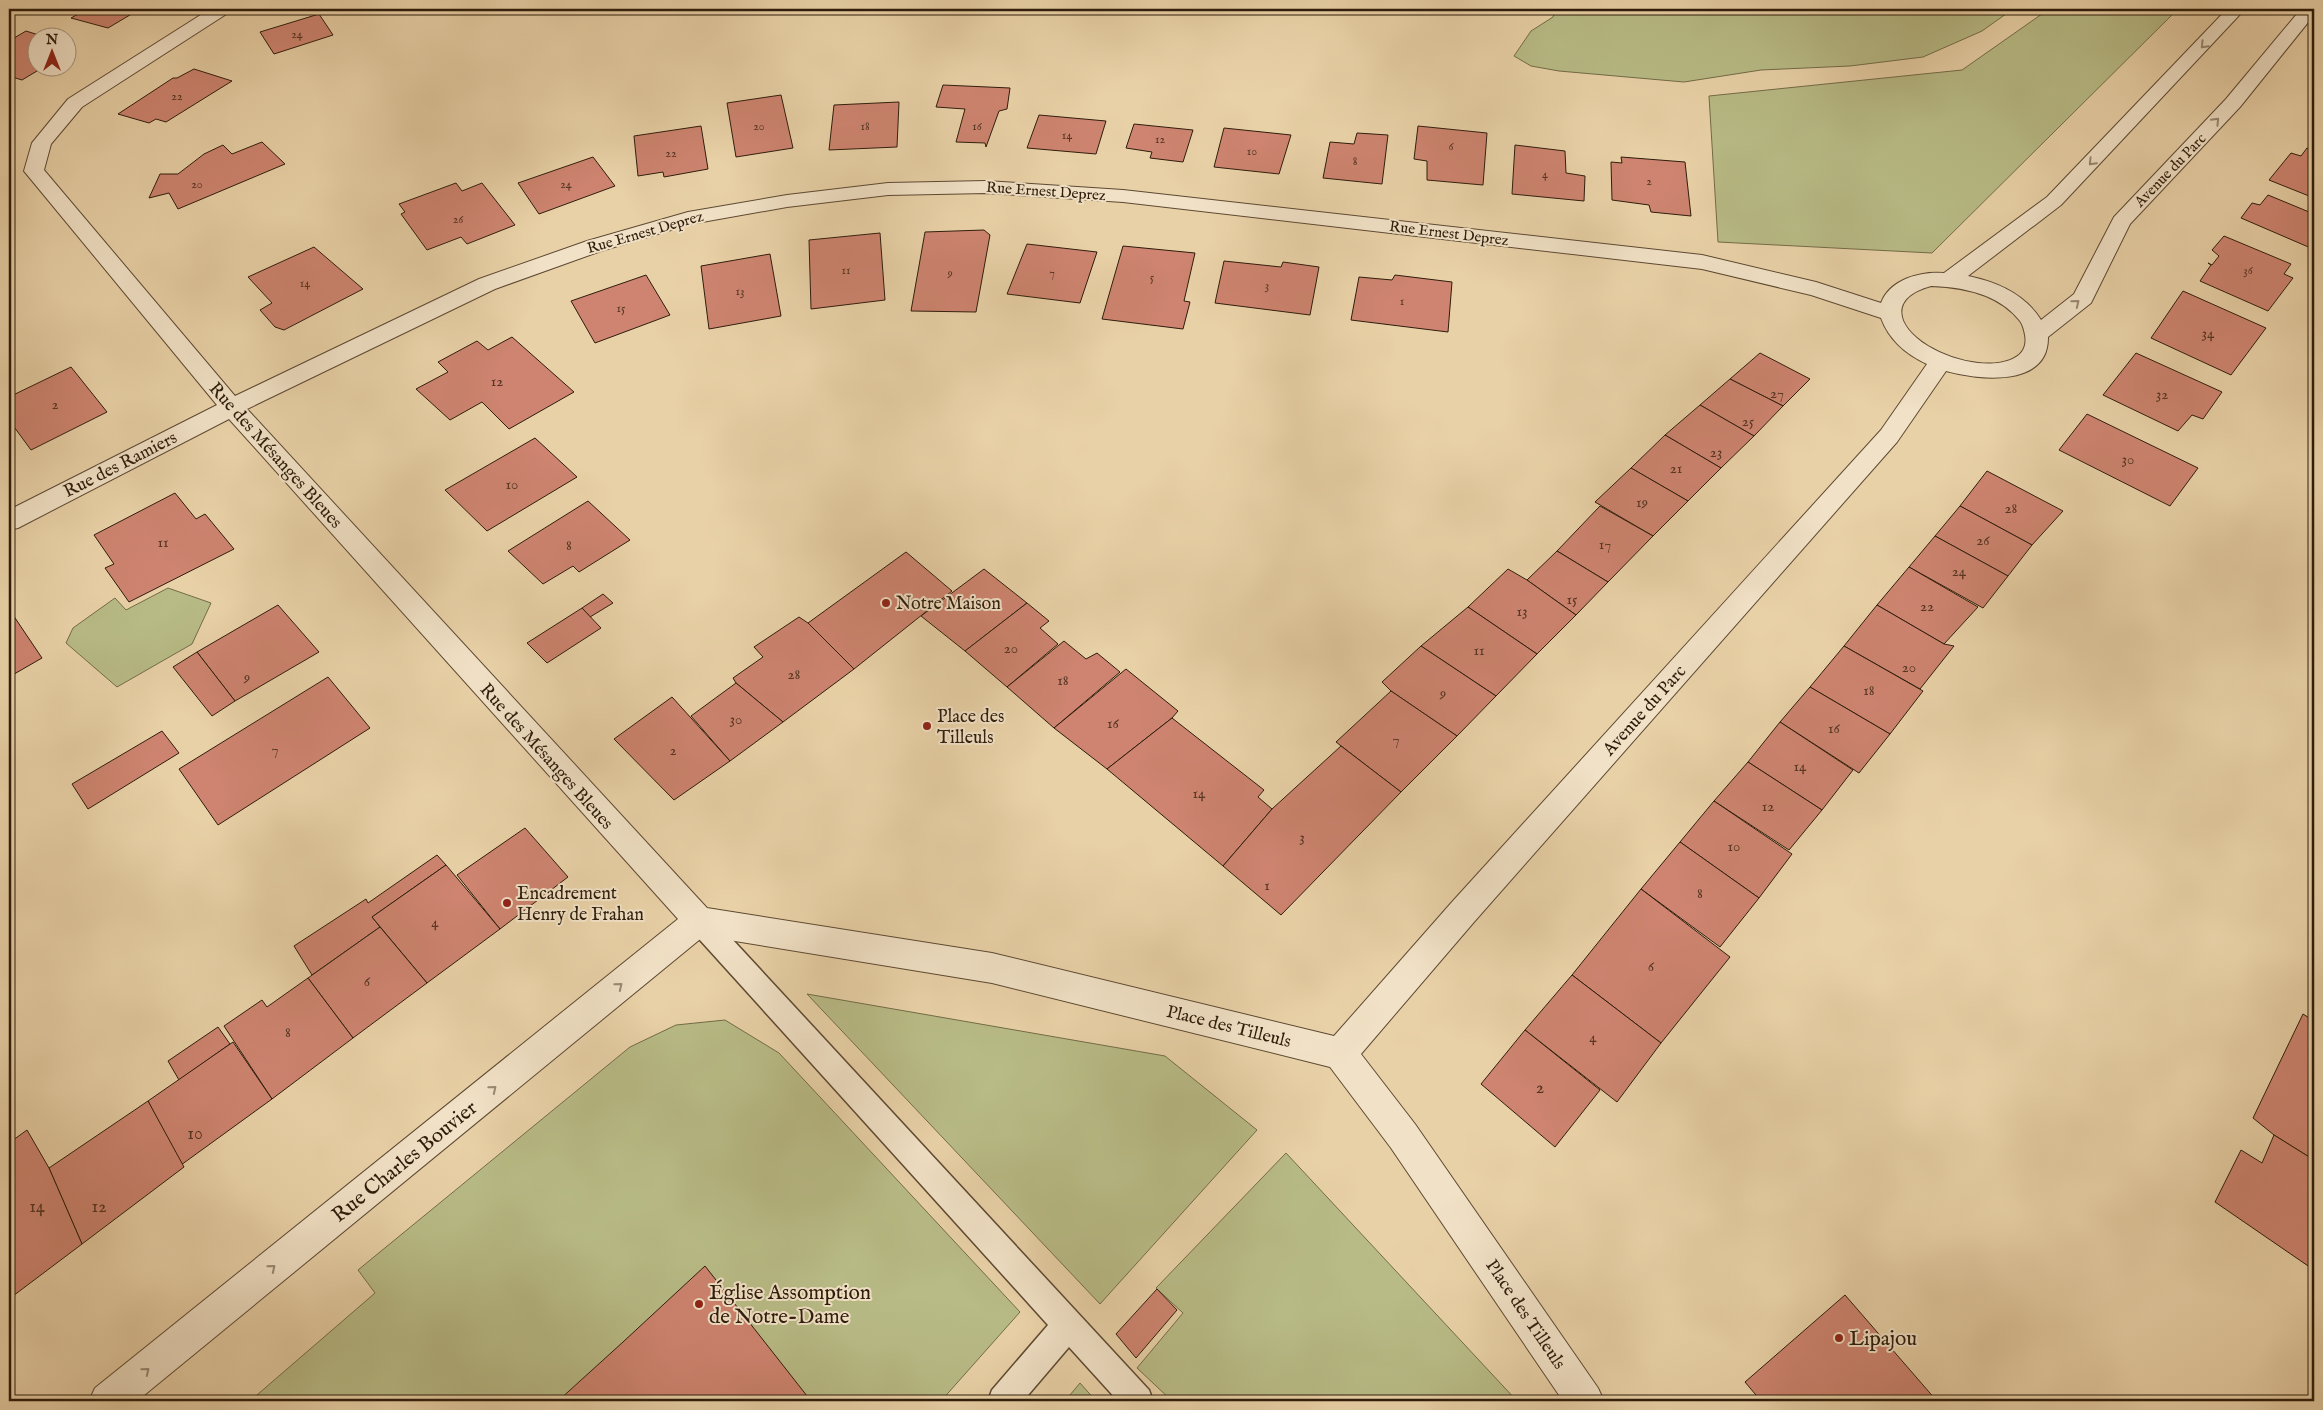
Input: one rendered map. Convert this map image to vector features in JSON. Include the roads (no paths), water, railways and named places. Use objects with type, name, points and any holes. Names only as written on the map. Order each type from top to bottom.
[{"type":"street","name":"Rue des Mésanges Bleues","points":[[222,9],[75,103],[42,143],[34,171],[232,407],[629,847],[699,921]]},
{"type":"street","points":[[1950,280],[2054,201],[2236,9]]},
{"type":"street","name":"Avenue du Parc","points":[[2038,334],[2082,298],[2121,221],[2234,103],[2310,9]]},
{"type":"street","name":"Rue Ernest Deprez","points":[[232,407],[487,284],[594,246],[688,218],[787,201],[888,189],[986,187],[1123,196],[1702,262],[1816,289],[1890,313]]},
{"type":"street","points":[[1930,280],[1950,280],[1973,283],[2016,304],[2030,319],[2038,334],[2037,349],[2028,360],[2012,368],[1990,372],[1965,369],[1941,362],[1919,350],[1904,338],[1895,326],[1890,313],[1892,300],[1900,290],[1913,283],[1930,280]]},
{"type":"street","name":"Avenue du Parc","points":[[1340,1053],[1470,904],[1889,436],[1941,362]]},
{"type":"street","name":"Rue des Ramiers","points":[[9,521],[232,407]]},
{"type":"street","name":"Place des Tilleuls","points":[[699,921],[992,968],[1340,1053],[1403,1136],[1585,1401]]},
{"type":"street","name":"Rue Charles Bouvier","points":[[108,1401],[699,921]]},
{"type":"lane","points":[[699,921],[1138,1401]]},
{"type":"lane","points":[[1003,1401],[1069,1324]]},
{"type":"place","name":"Notre Maison","points":[[886,603]]},
{"type":"place","name":"Place des Tilleuls","points":[[927,726]]},
{"type":"place","name":"Encadrement Henry de Frahan","points":[[507,903]]},
{"type":"place","name":"Église Assomption de Notre-Dame","points":[[699,1304]]},
{"type":"place","name":"Lipajou","points":[[1839,1338]]}]
